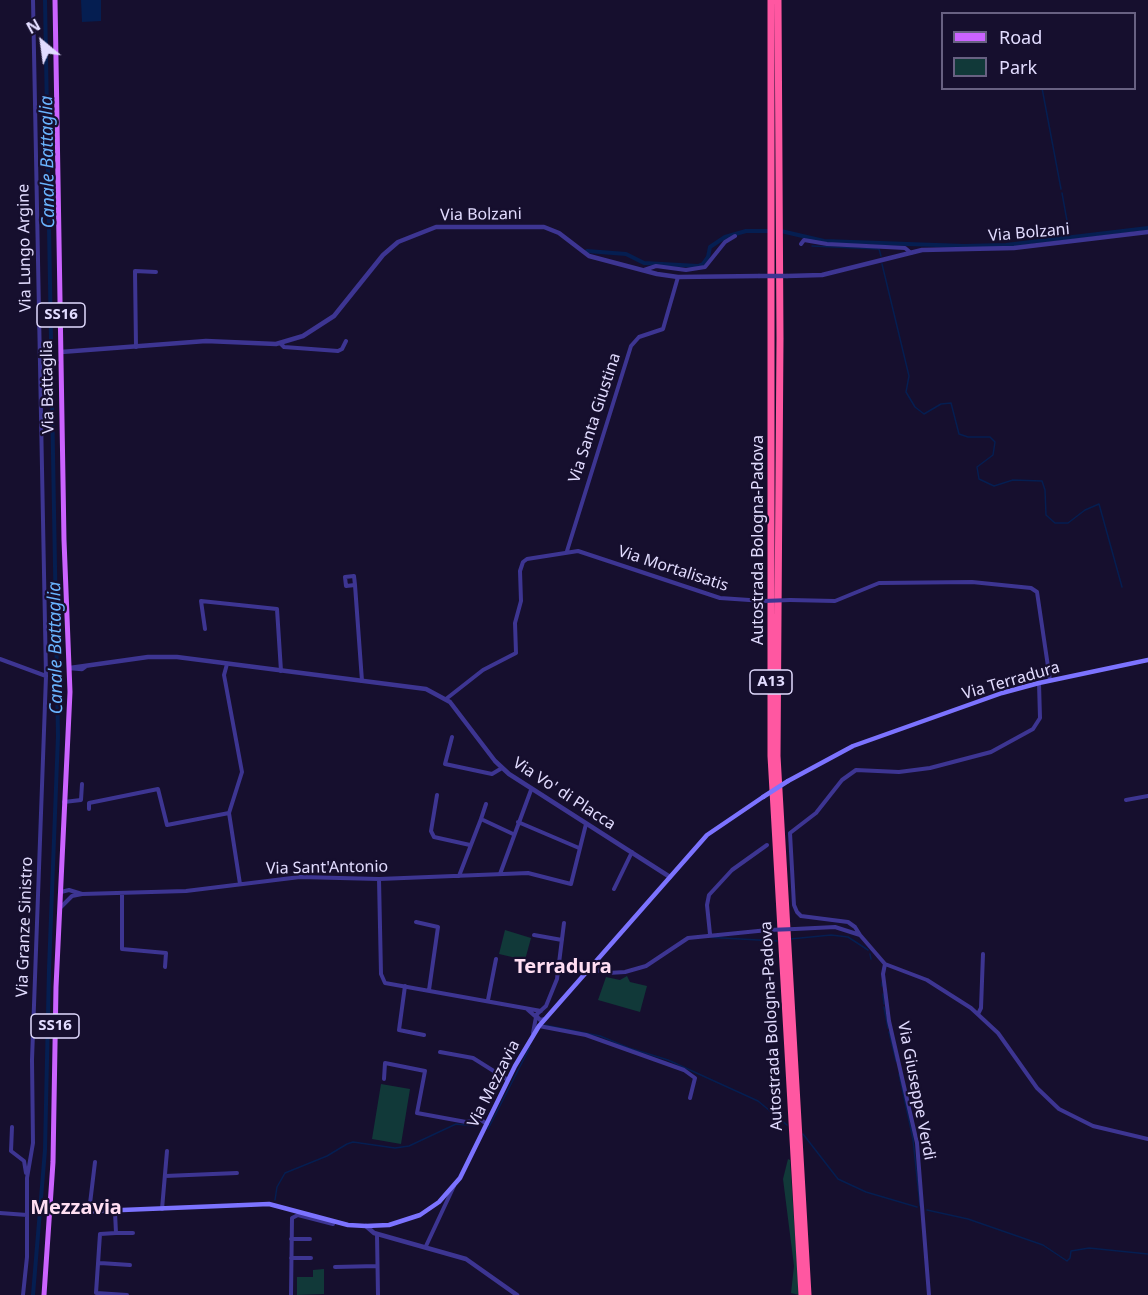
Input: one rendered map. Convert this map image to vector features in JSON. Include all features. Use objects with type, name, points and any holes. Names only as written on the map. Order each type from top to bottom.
[{"type":"highway","name":"Autostrada Bologna-Padova","points":[[769,0],[771,68],[771,756],[802,1295]]},
{"type":"highway","name":"Autostrada Bologna-Padova","points":[[778,0],[780,338],[777,756],[808,1295]]},
{"type":"main road","name":"Via Battaglia","points":[[56,0],[69,654]]},
{"type":"main road","name":"SS16","points":[[44,1295],[70,680],[69,654]]},
{"type":"main road","name":"Via Terradura","points":[[883,735],[1039,683],[1148,660]]},
{"type":"main road","name":"Via Mezzavia","points":[[49,1213],[269,1204],[321,1219],[366,1226],[389,1225],[420,1215],[439,1202],[454,1186],[533,1033],[714,828],[834,755],[883,735]]},
{"type":"street","name":"Via Lungo Argine","points":[[33,0],[46,676]]},
{"type":"street","name":"Via Bolzani","points":[[62,352],[206,341],[280,343],[303,336],[324,325],[345,306],[383,255],[411,235],[436,226],[544,227],[559,233],[589,256],[678,277],[822,275],[929,250],[1017,248],[1148,232]]},
{"type":"street","name":"Via Bolzani","points":[[644,270],[648,267],[686,270],[705,267],[725,242],[735,236]]},
{"type":"street","name":"Via Bolzani","points":[[801,244],[804,240],[827,244],[905,248],[911,253]]},
{"type":"street","points":[[136,347],[135,271],[156,272]]},
{"type":"street","name":"Via Santa Giustina","points":[[567,551],[631,346],[639,337],[663,329],[678,277]]},
{"type":"street","name":"Via Bolzani","points":[[280,343],[284,347],[338,351],[342,349],[346,341]]},
{"type":"street","name":"Via Mortalisatis","points":[[448,700],[483,670],[516,653],[515,623],[521,601],[520,571],[523,562],[527,559],[567,551],[587,553],[720,598],[764,601],[846,598],[879,582],[972,582],[1031,588],[1037,592],[1050,680]]},
{"type":"street","points":[[355,585],[362,682]]},
{"type":"street","points":[[205,628],[201,601],[277,609],[281,671]]},
{"type":"street","points":[[69,654],[76,663],[83,667]]},
{"type":"street","points":[[70,668],[162,656],[426,689],[448,700]]},
{"type":"street","points":[[0,659],[46,676]]},
{"type":"street","points":[[226,664],[224,675],[242,772],[228,813],[240,884]]},
{"type":"street","points":[[70,680],[83,667]]},
{"type":"street","name":"Via Granze Sinistro","points":[[23,1295],[27,1176],[33,1143],[33,1054],[46,676]]},
{"type":"street","points":[[1039,683],[1040,718],[1033,729],[991,752],[930,768],[899,772],[856,770],[842,780],[816,813],[790,833],[794,905],[801,916],[848,922],[858,930],[885,964],[947,991],[978,1014],[1015,1054],[1046,1098],[1059,1109],[1093,1125],[1148,1139]]},
{"type":"street","name":"Via Vo' di Placca","points":[[448,700],[502,768],[531,790],[670,877]]},
{"type":"street","points":[[452,737],[445,764],[492,774],[502,768]]},
{"type":"street","points":[[64,802],[81,800],[82,784]]},
{"type":"street","points":[[89,809],[89,803],[158,789],[167,825],[228,813]]},
{"type":"street","points":[[500,874],[531,790]]},
{"type":"street","points":[[437,795],[431,831],[434,837],[470,844]]},
{"type":"street","points":[[1126,800],[1148,796]]},
{"type":"street","points":[[459,876],[486,804]]},
{"type":"street","points":[[481,819],[513,834]]},
{"type":"street","points":[[518,822],[579,848],[586,824]]},
{"type":"street","points":[[710,934],[707,905],[709,895],[732,870],[767,845]]},
{"type":"street","name":"Via Sant'Antonio","points":[[72,896],[186,891],[300,877],[380,879],[528,873],[571,884],[579,848]]},
{"type":"street","points":[[614,889],[632,852]]},
{"type":"street","points":[[61,869],[69,890],[61,892]]},
{"type":"street","points":[[380,879],[382,979],[385,983],[541,1011]]},
{"type":"street","name":"Via Sant'Antonio","points":[[69,890],[82,894]]},
{"type":"street","points":[[60,908],[72,896],[61,892]]},
{"type":"street","points":[[122,893],[122,949],[166,953],[165,967]]},
{"type":"street","points":[[416,922],[438,927],[429,990]]},
{"type":"street","points":[[533,1033],[536,1017],[546,1006],[559,969],[564,923]]},
{"type":"street","points":[[559,969],[608,973],[637,969],[677,943],[688,938],[710,934],[835,927],[860,935]]},
{"type":"street","points":[[534,936],[562,940]]},
{"type":"street","points":[[978,1014],[981,1008],[983,954]]},
{"type":"street","points":[[488,1000],[496,958]]},
{"type":"street","name":"Via Giuseppe Verdi","points":[[885,964],[883,974],[889,1021],[917,1143],[929,1295]]},
{"type":"street","points":[[405,986],[399,1030],[424,1035]]},
{"type":"street","points":[[526,1009],[540,1020],[545,1018]]},
{"type":"street","points":[[539,1026],[586,1035],[684,1070],[695,1078],[690,1098]]},
{"type":"street","points":[[440,1052],[473,1059],[508,1080]]},
{"type":"street","points":[[384,1079],[386,1064],[425,1071],[417,1113],[466,1122],[481,1120],[487,1124]]},
{"type":"street","points":[[12,1127],[11,1151],[24,1161],[27,1176]]},
{"type":"street","points":[[162,1209],[167,1151]]},
{"type":"street","points":[[88,1213],[95,1162]]},
{"type":"street","points":[[165,1176],[237,1173]]},
{"type":"street","points":[[426,1245],[454,1186]]},
{"type":"street","points":[[115,1212],[116,1233]]},
{"type":"street","points":[[0,1213],[27,1215]]},
{"type":"street","points":[[291,1295],[291,1239],[294,1215],[321,1219],[333,1224]]},
{"type":"street","points":[[366,1226],[369,1231],[377,1234],[426,1245],[466,1259],[517,1295]]},
{"type":"street","points":[[127,1295],[96,1293],[100,1263],[100,1234],[134,1233]]},
{"type":"street","points":[[377,1234],[378,1295]]},
{"type":"street","points":[[291,1239],[310,1239]]},
{"type":"street","points":[[291,1258],[311,1258]]},
{"type":"street","points":[[100,1263],[130,1265]]},
{"type":"street","points":[[335,1267],[377,1266]]},
{"type":"green space","points":[[505,930],[531,938],[525,960],[499,954]]},
{"type":"green space","points":[[627,976],[630,982],[647,986],[640,1012],[598,1000],[606,977],[620,980]]},
{"type":"green space","points":[[381,1084],[410,1089],[401,1144],[372,1139]]},
{"type":"green space","points":[[788,1159],[790,1160],[799,1295],[791,1293],[794,1266],[783,1179]]},
{"type":"green space","points":[[324,1269],[324,1294],[297,1295],[297,1277],[313,1277],[313,1270]]},
{"type":"water","points":[[81,0],[101,0],[101,21],[82,22]]},
{"type":"waterway","name":"Canale Battaglia","points":[[33,1295],[45,1150],[58,736],[45,0]]},
{"type":"waterway","points":[[1042,90],[1061,189]]},
{"type":"waterway","points":[[1062,193],[1069,232]]},
{"type":"waterway","points":[[781,231],[824,241],[964,246],[1006,245],[1148,228]]},
{"type":"waterway","points":[[587,251],[626,254],[644,263],[698,266],[703,264],[708,257],[710,247],[725,237],[746,231],[768,231]]},
{"type":"waterway","points":[[812,246],[879,249],[881,256]]},
{"type":"waterway","points":[[882,264],[909,376],[906,392],[915,407],[924,414],[941,404],[951,403],[959,434],[968,437],[990,437],[995,442],[993,455],[977,467],[979,479],[994,486],[1013,480],[1042,481],[1045,490],[1046,515],[1055,523],[1068,523],[1085,510],[1099,504],[1122,587]]},
{"type":"waterway","points":[[790,939],[831,935],[848,937],[868,950]]},
{"type":"waterway","points":[[704,937],[777,941]]},
{"type":"waterway","points":[[870,954],[871,959]]},
{"type":"waterway","points":[[883,994],[884,1004]]},
{"type":"waterway","points":[[884,1007],[888,1028]]},
{"type":"waterway","points":[[545,1025],[600,1036],[668,1060],[758,1101],[787,1125]]},
{"type":"waterway","points":[[889,1032],[896,1061]]},
{"type":"waterway","points":[[488,1129],[530,1047]]},
{"type":"waterway","points":[[899,1074],[913,1139],[920,1206]]},
{"type":"waterway","points":[[275,1200],[277,1187],[285,1173],[327,1156],[347,1144],[353,1142],[395,1148],[409,1146],[456,1124],[475,1126]]},
{"type":"waterway","points":[[803,1134],[838,1179],[866,1192],[917,1207]]},
{"type":"waterway","points":[[927,1210],[968,1219],[1043,1245],[1067,1261],[1071,1251],[1089,1248],[1148,1254]]},
{"type":"district","name":"Terradura","points":[[563,967]]},
{"type":"district","name":"Mezzavia","points":[[76,1208]]}]
